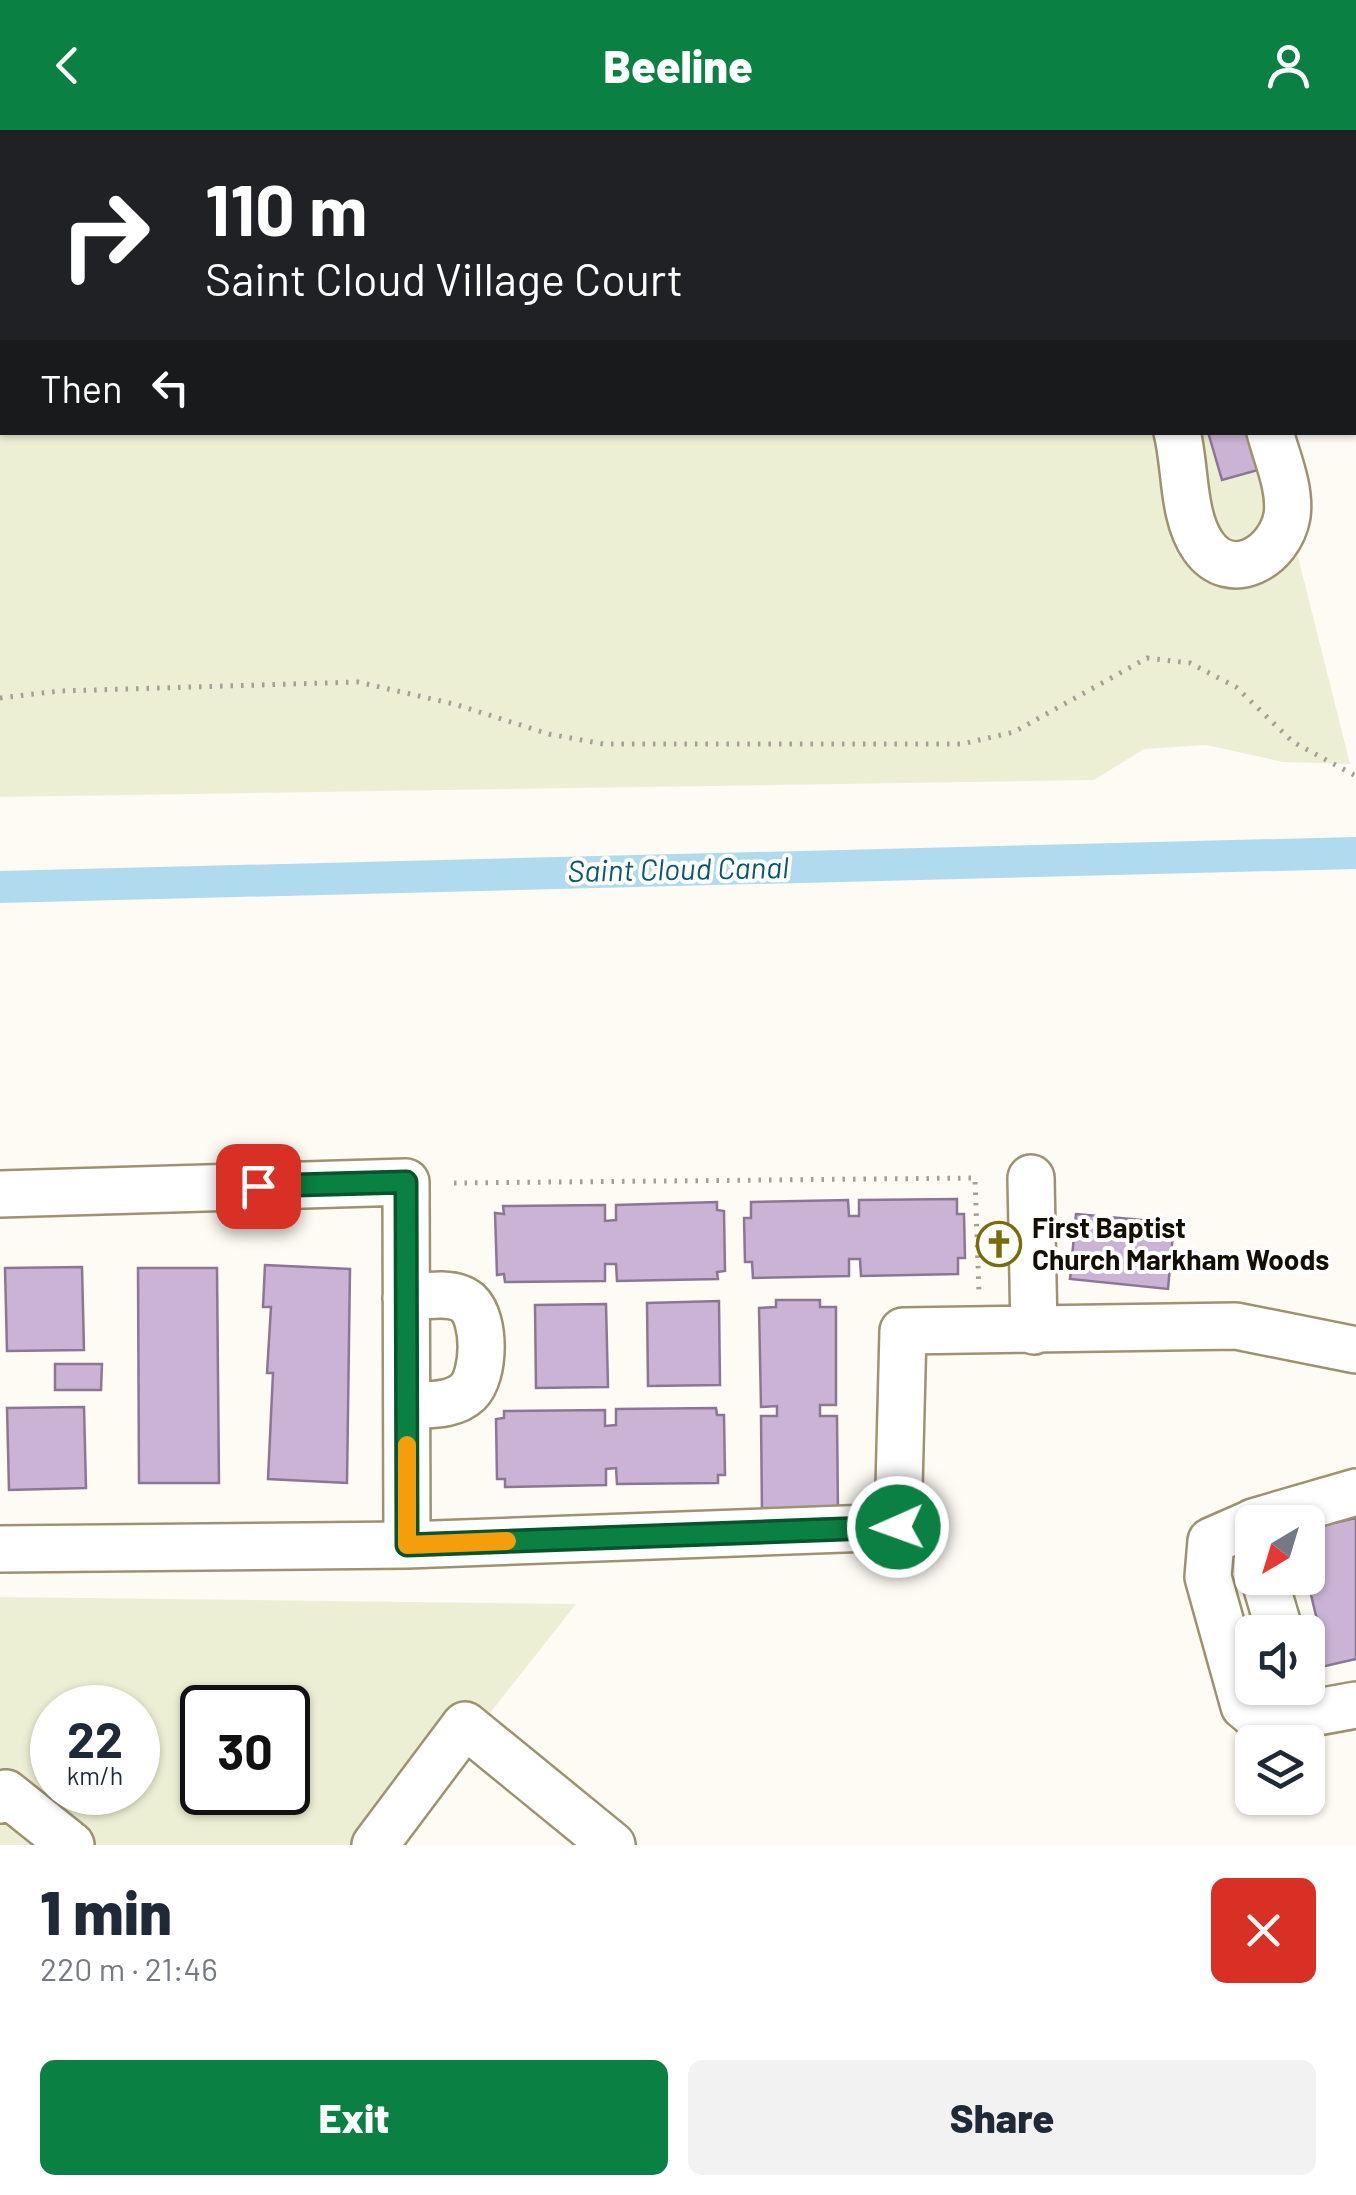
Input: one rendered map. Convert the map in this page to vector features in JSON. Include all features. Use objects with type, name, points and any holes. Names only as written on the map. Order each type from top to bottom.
[{"type":"street","points":[[1178,436],[1201,544],[1216,560],[1237,566],[1256,562],[1278,542],[1287,516],[1286,491],[1271,435]]},
{"type":"street","points":[[1031,1178],[1034,1331]]},
{"type":"street","points":[[0,1194],[406,1182],[407,1545]]},
{"type":"street","points":[[406,1298],[456,1296],[468,1303],[478,1317],[480,1354],[476,1381],[466,1394],[450,1403],[407,1406]]},
{"type":"street","points":[[0,1549],[407,1545],[898,1527],[902,1332],[1236,1326],[1356,1350]]},
{"type":"street","points":[[1317,1505],[1356,1492]]},
{"type":"street","points":[[1235,1533],[1212,1542],[1208,1578],[1244,1706],[1356,1706]]},
{"type":"street","points":[[375,1845],[465,1725],[612,1845]]},
{"type":"street","points":[[0,1800],[6,1792],[71,1845]]},
{"type":"path","points":[[0,698],[60,691],[358,682],[454,704],[549,734],[602,744],[962,744],[1014,732],[1147,658],[1190,663],[1236,686],[1292,742],[1356,776]]},
{"type":"path","points":[[454,1183],[975,1178],[980,1331]]},
{"type":"green space","points":[[0,435],[1268,435],[1350,764],[1283,762],[1206,745],[1144,749],[1094,780],[0,797]]},
{"type":"green space","points":[[0,1597],[576,1604],[386,1845],[0,1845]]},
{"type":"building","points":[[1209,435],[1260,435],[1269,467],[1222,480]]},
{"type":"building","points":[[957,1199],[957,1214],[964,1214],[965,1258],[958,1258],[958,1274],[861,1276],[860,1259],[849,1259],[849,1276],[753,1278],[752,1262],[745,1262],[744,1218],[751,1218],[751,1202],[848,1200],[849,1216],[859,1216],[859,1200]]},
{"type":"building","points":[[717,1202],[717,1210],[724,1211],[725,1271],[717,1272],[718,1279],[617,1281],[616,1264],[605,1264],[605,1281],[505,1282],[504,1274],[497,1275],[495,1213],[504,1214],[503,1206],[605,1205],[605,1221],[616,1220],[616,1205]]},
{"type":"building","points":[[1076,1214],[1174,1223],[1168,1289],[1070,1279]]},
{"type":"building","points":[[265,1265],[350,1269],[347,1483],[268,1479],[273,1373],[267,1373],[271,1307],[263,1307]]},
{"type":"building","points":[[82,1267],[84,1350],[7,1351],[5,1268]]},
{"type":"building","points":[[138,1268],[217,1268],[219,1483],[139,1483]]},
{"type":"building","points":[[776,1300],[820,1300],[820,1307],[836,1307],[836,1405],[820,1405],[820,1416],[837,1416],[838,1512],[762,1514],[761,1416],[777,1416],[777,1406],[761,1407],[759,1308],[776,1307]]},
{"type":"building","points":[[719,1301],[720,1385],[648,1386],[647,1303]]},
{"type":"building","points":[[606,1304],[608,1387],[536,1388],[535,1305]]},
{"type":"building","points":[[55,1364],[102,1364],[101,1390],[55,1390]]},
{"type":"building","points":[[84,1407],[86,1488],[9,1490],[7,1408]]},
{"type":"building","points":[[716,1408],[717,1415],[724,1415],[725,1475],[718,1475],[718,1483],[617,1484],[616,1468],[606,1469],[606,1485],[505,1487],[505,1479],[497,1479],[496,1419],[504,1418],[504,1411],[605,1410],[605,1426],[616,1425],[616,1409]]},
{"type":"building","points":[[1356,1518],[1356,1659],[1325,1666],[1325,1615],[1316,1615],[1311,1595],[1325,1595],[1325,1525]]},
{"type":"waterway","name":"Saint Cloud Canal","points":[[0,887],[1356,853]]},
{"type":"slow traffic","points":[[407,1445],[407,1545],[507,1541]]},
{"type":"place","name":"First Baptist Church Markham Woods","points":[[999,1244]]},
{"type":"route","points":[[258,1186],[406,1182],[407,1545],[898,1527]]}]
